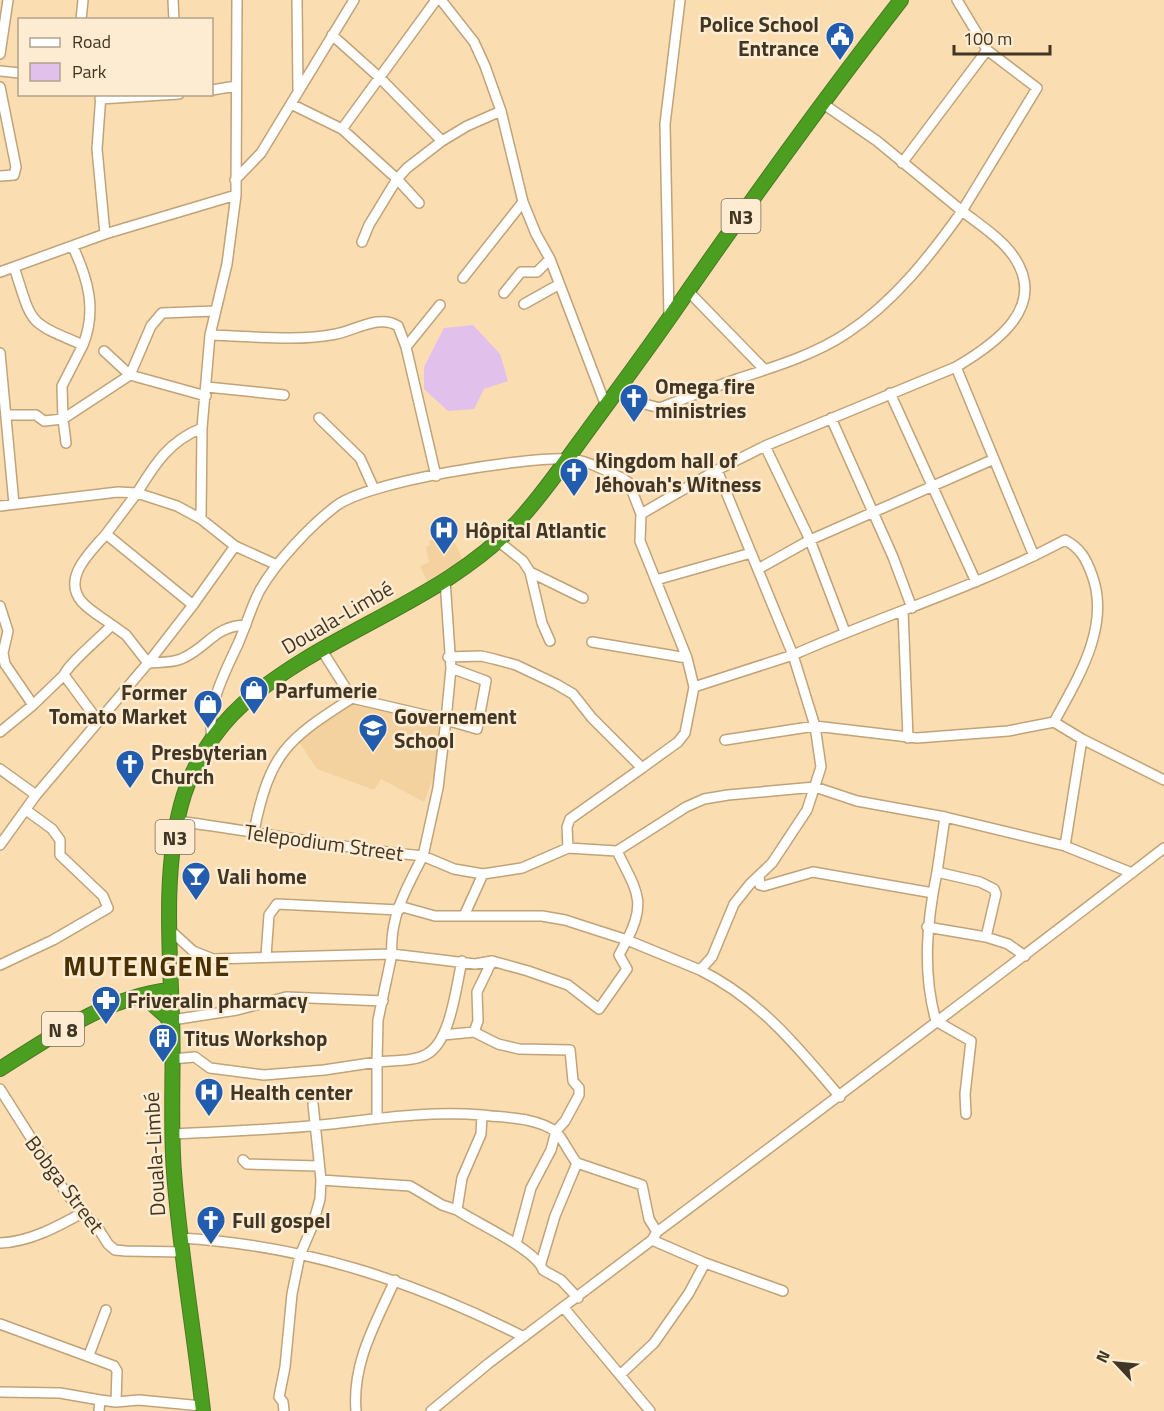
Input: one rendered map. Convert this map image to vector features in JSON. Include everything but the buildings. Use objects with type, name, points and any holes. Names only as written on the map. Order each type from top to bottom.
[{"type":"highway","name":"Douala-Limbé","points":[[202,1409],[173,1155],[169,964],[171,865],[182,799],[195,769],[212,739],[238,708],[272,680],[321,649],[445,580],[498,541],[522,517],[618,392],[822,103],[901,0]]},
{"type":"highway","points":[[169,964],[148,997],[172,1025]]},
{"type":"highway","name":"N 8","points":[[0,1069],[64,1029],[132,1000],[170,995]]},
{"type":"street","points":[[0,54],[8,0]]},
{"type":"street","points":[[81,18],[83,0]]},
{"type":"street","points":[[173,0],[174,18]]},
{"type":"street","points":[[201,519],[202,428],[210,335],[227,264],[236,195],[237,0]]},
{"type":"street","points":[[297,0],[298,90]]},
{"type":"street","points":[[235,180],[261,153],[354,0]]},
{"type":"street","points":[[342,129],[435,0]]},
{"type":"street","points":[[441,0],[474,42],[501,111],[523,202],[536,234],[550,259],[606,406]]},
{"type":"street","points":[[669,320],[665,124],[680,0]]},
{"type":"street","points":[[618,392],[637,402],[660,408],[765,370],[832,342],[863,321],[923,263],[962,211],[1036,93],[1035,85],[987,50],[957,0]]},
{"type":"street","points":[[332,35],[379,77],[442,141]]},
{"type":"street","points":[[902,163],[987,50]]},
{"type":"street","points":[[0,71],[18,73]]},
{"type":"street","points":[[213,90],[236,86]]},
{"type":"street","points":[[0,87],[16,168],[14,175],[0,176]]},
{"type":"street","points":[[105,234],[97,149],[100,97],[138,96]]},
{"type":"street","points":[[641,514],[717,470],[765,446],[956,367],[1004,335],[1026,293],[1024,275],[1013,255],[902,163],[822,103]]},
{"type":"street","points":[[291,104],[342,129],[397,178],[419,203]]},
{"type":"street","points":[[362,242],[369,225],[397,178],[407,168],[442,141],[467,126],[501,111]]},
{"type":"street","points":[[0,272],[105,234],[236,195]]},
{"type":"street","points":[[463,278],[523,202]]},
{"type":"street","points":[[66,443],[62,386],[88,331],[90,306],[86,273],[73,246]]},
{"type":"street","points":[[504,293],[521,272],[537,272],[550,259]]},
{"type":"street","points":[[14,267],[24,301],[36,324],[83,345]]},
{"type":"street","points":[[524,304],[558,285]]},
{"type":"street","points":[[688,291],[765,370]]},
{"type":"street","points":[[406,347],[440,305]]},
{"type":"street","points":[[6,415],[36,415],[44,421],[63,419],[130,375],[151,327],[162,313],[215,311]]},
{"type":"street","points":[[210,335],[316,337],[389,321],[398,326],[406,347],[436,476]]},
{"type":"street","points":[[104,351],[130,375],[206,391],[284,395]]},
{"type":"street","points":[[0,353],[14,504]]},
{"type":"street","points":[[956,367],[992,460],[1034,556]]},
{"type":"street","points":[[890,393],[976,582]]},
{"type":"street","points":[[319,418],[360,458],[374,489]]},
{"type":"street","points":[[831,418],[873,512],[907,610],[908,738]]},
{"type":"street","points":[[148,663],[126,635],[82,603],[76,586],[80,566],[137,493],[164,453],[187,434],[202,428]]},
{"type":"street","points":[[765,446],[810,540],[845,632]]},
{"type":"street","points":[[212,739],[210,715],[261,589],[277,565],[337,505],[374,489],[572,453],[629,483],[641,514],[640,541],[687,658],[694,687],[685,733],[678,742],[570,819],[567,827],[568,848]]},
{"type":"street","points":[[758,569],[810,540],[992,460]]},
{"type":"street","points":[[700,970],[712,957],[734,904],[772,863],[800,822],[815,788],[822,762],[815,726],[793,655],[717,470]]},
{"type":"street","points":[[0,506],[118,492],[137,493],[177,506],[201,519],[236,546],[277,565]]},
{"type":"street","points":[[106,534],[193,605]]},
{"type":"street","points":[[694,687],[793,655],[845,632],[907,610],[976,582],[1065,540],[1082,553],[1097,588],[1096,630],[1078,677],[1054,722]]},
{"type":"street","points":[[498,541],[523,561],[530,572],[542,623],[550,640]]},
{"type":"street","points":[[0,845],[36,795],[148,663],[236,546]]},
{"type":"street","points":[[656,580],[752,553]]},
{"type":"street","points":[[530,572],[583,598]]},
{"type":"street","points":[[445,580],[448,657],[451,668],[438,788],[423,856],[454,868],[483,874],[522,868],[568,848],[617,851],[676,813],[704,799],[815,788],[857,801],[945,817],[1065,846],[1132,873]]},
{"type":"street","points":[[0,606],[8,632],[3,653],[5,664],[33,705]]},
{"type":"street","points":[[0,732],[33,705],[64,675],[67,667],[88,651],[112,625]]},
{"type":"street","points":[[148,663],[180,659],[228,627],[246,626]]},
{"type":"street","points":[[592,642],[687,658]]},
{"type":"street","points":[[321,649],[352,698],[477,729],[487,683],[451,668]]},
{"type":"street","points":[[448,657],[481,656],[494,659],[516,665],[556,684],[573,694],[592,718],[642,768]]},
{"type":"street","points":[[64,675],[98,721]]},
{"type":"street","points":[[254,831],[266,784],[285,747],[325,715],[352,698]]},
{"type":"street","points":[[725,740],[815,726],[908,738],[981,734],[1054,722],[1082,739],[1164,780]]},
{"type":"street","points":[[1065,846],[1082,739]]},
{"type":"street","points":[[0,768],[36,795]]},
{"type":"street","points":[[0,965],[53,940],[108,908],[103,896],[60,855],[60,840],[52,829],[26,810]]},
{"type":"street","points":[[945,817],[927,927],[931,996],[936,1020],[971,1041],[965,1094],[966,1114]]},
{"type":"street","name":"Telepodium Street","points":[[177,821],[254,831],[355,849],[423,856],[399,908],[391,936],[392,954],[378,1020],[377,1117]]},
{"type":"street","points":[[431,1411],[524,1337],[578,1298],[654,1236],[840,1097],[936,1020],[1025,956],[1164,848]]},
{"type":"street","points":[[171,931],[193,951],[213,959],[392,954],[475,964],[492,962],[568,985],[599,1009],[627,969],[619,955],[635,924],[639,903],[617,851]]},
{"type":"street","points":[[759,876],[760,885],[764,886],[813,872],[933,893]]},
{"type":"street","points":[[937,872],[980,882],[994,889],[996,894],[986,937]]},
{"type":"street","points":[[464,916],[483,874]]},
{"type":"street","points":[[266,956],[269,915],[271,908],[277,904],[399,908],[435,916],[542,916],[584,925],[627,940],[729,984],[766,1015],[840,1097]]},
{"type":"street","points":[[927,927],[986,937],[1008,944],[1025,956]]},
{"type":"street","points":[[171,1059],[195,1057],[210,1068],[264,1075],[324,1070],[427,1054],[437,1046],[444,1035],[462,961]]},
{"type":"street","points":[[474,1032],[478,1022],[477,992],[492,962]]},
{"type":"street","points":[[172,1025],[286,997],[383,1001]]},
{"type":"street","points":[[444,1035],[474,1032],[498,1044],[527,1050],[570,1050],[573,1081],[579,1088],[579,1095],[556,1131],[527,1200],[516,1244]]},
{"type":"street","name":"Bobga Street","points":[[0,1089],[41,1156],[81,1213],[96,1225],[115,1250],[241,1243],[342,1263],[395,1280],[524,1337]]},
{"type":"street","points":[[284,1411],[283,1402],[279,1396],[285,1367],[292,1294],[300,1256],[318,1208],[321,1180],[318,1166],[317,1125],[312,1119],[313,1104]]},
{"type":"street","points":[[174,1134],[317,1125],[377,1117],[449,1113],[482,1115],[534,1123],[556,1131],[569,1155],[577,1163],[642,1185],[654,1236],[705,1263],[783,1291]]},
{"type":"street","points":[[457,1210],[462,1179],[481,1134],[482,1115]]},
{"type":"street","points":[[243,1160],[247,1164],[318,1166]]},
{"type":"street","points":[[577,1163],[555,1216],[541,1263],[543,1270],[561,1280],[578,1298]]},
{"type":"street","points":[[321,1180],[410,1186],[516,1244],[541,1263]]},
{"type":"street","points":[[0,1242],[15,1242],[57,1227],[81,1213]]},
{"type":"street","points":[[620,1375],[654,1343],[689,1293],[705,1263]]},
{"type":"street","points":[[356,1411],[356,1384],[361,1357],[395,1280]]},
{"type":"street","points":[[564,1308],[650,1411]]},
{"type":"street","points":[[89,1355],[106,1310]]},
{"type":"street","points":[[0,1324],[114,1366],[117,1371],[116,1402]]},
{"type":"street","points":[[0,1392],[60,1393],[116,1402],[139,1400],[202,1409]]},
{"type":"street","points":[[99,1411],[100,1400]]},
{"type":"shaded area","name":"Hôpital Atlantic","points":[[450,533],[463,560],[427,581],[420,566],[429,562],[426,547],[430,545],[429,541]]},
{"type":"shaded area","name":"Governement School","points":[[351,698],[439,720],[442,735],[435,773],[424,802],[381,779],[374,790],[317,769],[297,739]]},
{"type":"green space","points":[[473,325],[500,354],[508,381],[484,389],[474,409],[448,411],[424,389],[424,367],[444,328]]},
{"type":"place","name":"Police School Entrance","points":[[840,62]]},
{"type":"place","name":"Omega fire ministries","points":[[634,424]]},
{"type":"place","name":"Kingdom hall of Jéhovah's Witness","points":[[574,498]]},
{"type":"place","name":"Hôpital Atlantic","points":[[444,556]]},
{"type":"place","name":"Parfumerie","points":[[254,716]]},
{"type":"place","name":"Former Tomato Market","points":[[208,730]]},
{"type":"place","name":"Governement School","points":[[373,754]]},
{"type":"place","name":"Presbyterian Church","points":[[130,790]]},
{"type":"place","name":"Vali home","points":[[196,902]]},
{"type":"place","name":"Friveralin pharmacy","points":[[106,1026]]},
{"type":"place","name":"Titus Workshop","points":[[163,1064]]},
{"type":"place","name":"Health center","points":[[209,1118]]},
{"type":"place","name":"Full gospel","points":[[211,1246]]},
{"type":"district","name":"MUTENGENE","points":[[147,965]]}]
